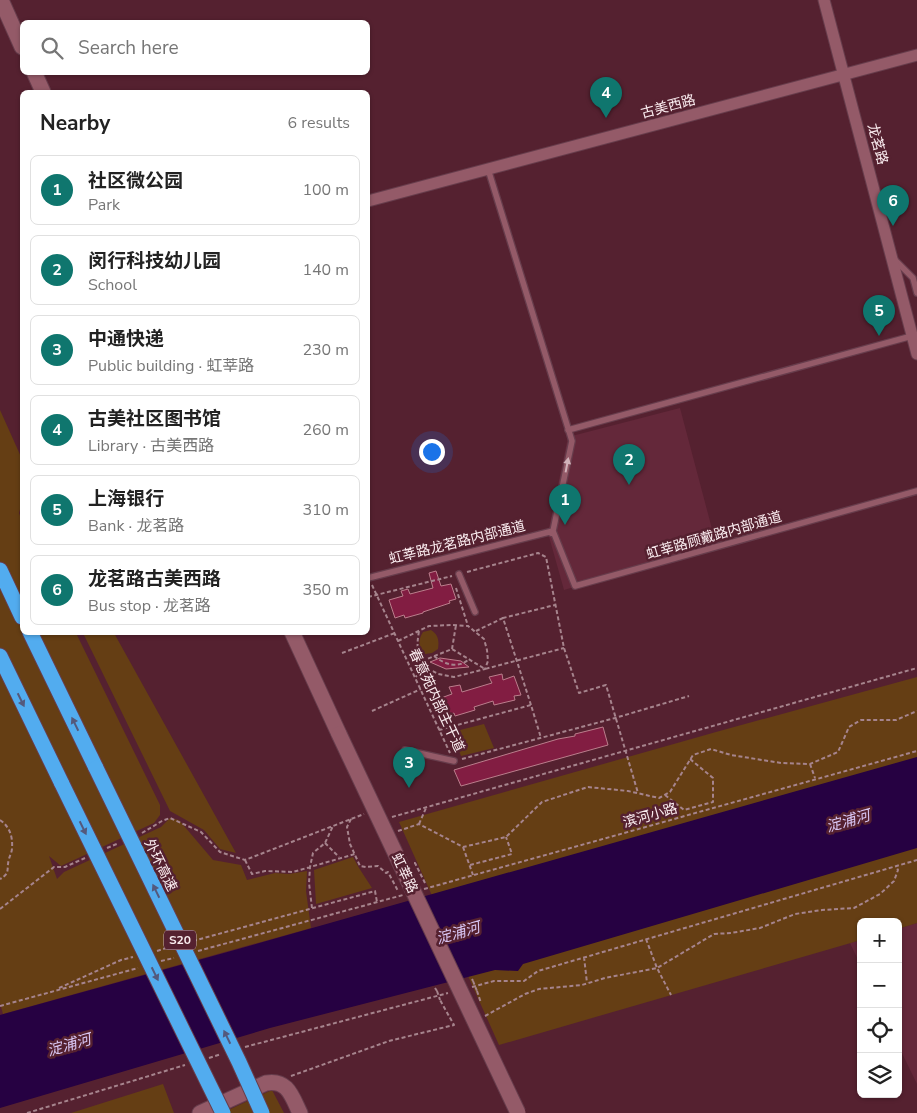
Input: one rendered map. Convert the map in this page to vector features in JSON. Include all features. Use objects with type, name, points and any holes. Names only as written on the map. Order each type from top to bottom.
[{"type":"highway","points":[[0,570],[20,613]]},
{"type":"highway","name":"外环高速","points":[[31,635],[262,1113]]},
{"type":"highway","name":"S20","points":[[0,656],[223,1113]]},
{"type":"highway","points":[[239,1062],[267,1113]]},
{"type":"highway","points":[[205,1077],[219,1113]]},
{"type":"street","points":[[1,0],[20,43]]},
{"type":"street","name":"龙茗路","points":[[824,0],[917,354]]},
{"type":"street","name":"古美西路","points":[[370,199],[917,54]]},
{"type":"street","points":[[35,75],[42,90]]},
{"type":"street","name":"虹莘路","points":[[293,635],[518,1113]]},
{"type":"street","points":[[331,716],[346,731],[417,884],[406,888],[332,737],[331,716]]},
{"type":"street","points":[[200,1113],[266,1083],[274,1082],[286,1087],[300,1113]]},
{"type":"lane","points":[[488,169],[572,441],[551,533]]},
{"type":"lane","points":[[891,256],[913,278],[917,293]]},
{"type":"lane","points":[[568,430],[912,336]]},
{"type":"lane","name":"虹莘路顾戴路内部通道","points":[[551,533],[575,586],[917,491]]},
{"type":"lane","name":"虹莘路龙茗路内部通道","points":[[370,578],[551,533]]},
{"type":"lane","points":[[459,574],[475,612]]},
{"type":"lane","points":[[406,750],[454,761]]},
{"type":"path","points":[[538,553],[546,557],[564,648],[578,693],[606,685],[638,793]]},
{"type":"path","name":"春意苑内部主干道","points":[[370,582],[454,761],[616,718],[689,696]]},
{"type":"path","points":[[454,584],[468,626],[484,639],[488,661],[485,669]]},
{"type":"path","points":[[475,632],[503,618],[555,605]]},
{"type":"path","points":[[503,618],[542,738]]},
{"type":"path","points":[[452,650],[456,625]]},
{"type":"path","points":[[398,641],[429,626],[468,626]]},
{"type":"path","points":[[419,631],[417,643],[422,661],[429,669],[438,674],[454,677],[564,648]]},
{"type":"path","points":[[342,652],[395,634]]},
{"type":"path","points":[[422,661],[452,650],[485,669]]},
{"type":"path","points":[[434,656],[443,663],[451,665],[462,663],[468,659]]},
{"type":"path","points":[[387,818],[917,668]]},
{"type":"path","points":[[415,677],[429,669]]},
{"type":"path","points":[[372,711],[420,689]]},
{"type":"path","points":[[439,730],[531,705]]},
{"type":"path","points":[[394,832],[418,824],[463,847],[506,837],[542,802],[588,787],[628,791],[659,798],[670,792],[693,755],[711,749],[780,763],[810,764],[838,752],[849,727],[862,720],[896,720],[917,711]]},
{"type":"path","name":"滨河小路","points":[[416,891],[917,751]]},
{"type":"path","points":[[665,794],[684,810],[713,802],[713,778],[690,759]]},
{"type":"path","points":[[810,764],[816,779]]},
{"type":"path","points":[[418,824],[426,807]]},
{"type":"path","points":[[143,833],[170,818],[201,832],[220,852],[245,860],[369,813]]},
{"type":"path","points":[[351,819],[347,827],[350,844],[360,866],[378,866],[386,873],[388,872],[398,891]]},
{"type":"path","points":[[0,820],[10,831],[12,847],[8,860],[8,872],[0,879]]},
{"type":"path","points":[[312,908],[309,883],[313,853],[325,843],[332,826]]},
{"type":"path","points":[[470,865],[512,854],[506,837]]},
{"type":"path","points":[[100,852],[126,840]]},
{"type":"path","points":[[325,843],[340,858]]},
{"type":"path","points":[[463,847],[473,875]]},
{"type":"path","points":[[245,860],[252,874],[265,871],[293,872],[355,854]]},
{"type":"path","points":[[0,909],[54,867],[65,867],[91,855]]},
{"type":"path","points":[[414,863],[416,863],[425,883]]},
{"type":"path","points":[[484,1016],[525,994],[539,989],[582,985],[614,976],[657,968],[714,934],[760,928],[795,914],[854,908],[880,894],[894,881],[898,870],[896,866]]},
{"type":"path","points":[[188,942],[375,891],[377,902]]},
{"type":"path","points":[[388,899],[407,894]]},
{"type":"path","points":[[646,939],[657,968],[671,995]]},
{"type":"path","points":[[150,952],[169,947]]},
{"type":"path","points":[[52,991],[121,960],[140,955]]},
{"type":"path","points":[[584,957],[587,983]]},
{"type":"path","points":[[473,980],[477,991]]},
{"type":"path","points":[[280,1083],[292,1075],[389,1041],[454,1025],[436,990]]},
{"type":"shaded area","points":[[680,408],[716,544],[564,590],[548,533],[568,437]]},
{"type":"shaded area","points":[[0,410],[20,455],[20,635],[77,635],[160,805],[160,815],[154,823],[61,866],[49,856],[57,879],[64,872],[161,827],[170,818],[179,820],[213,860],[241,865],[247,880],[275,873],[289,874],[307,871],[306,891],[311,928],[3,1014],[0,1003]]},
{"type":"shaded area","points":[[431,630],[438,639],[438,649],[432,653],[425,654],[419,643],[420,638],[423,632]]},
{"type":"shaded area","points":[[84,635],[115,635],[236,853],[220,849],[204,830],[170,811]]},
{"type":"shaded area","points":[[917,677],[917,923],[902,928],[902,918],[857,918],[857,941],[499,1045],[399,822]]},
{"type":"shaded area","points":[[484,724],[494,748],[461,756],[452,732]]},
{"type":"shaded area","points":[[353,857],[372,888],[316,904],[314,870]]},
{"type":"shaded area","points":[[917,923],[917,1084],[902,1053],[902,928]]},
{"type":"shaded area","points":[[857,941],[857,958],[850,943]]},
{"type":"shaded area","points":[[163,1084],[174,1113],[71,1113]]},
{"type":"shaded area","points":[[272,1090],[284,1113],[222,1113]]},
{"type":"water","name":"淀浦河","points":[[917,757],[917,848],[523,964],[518,971],[495,970],[270,1028],[0,1108],[0,1015]]},
{"type":"building","points":[[436,571],[441,586],[451,584],[456,599],[423,613],[405,618],[404,615],[395,618],[389,600],[403,596],[401,591],[408,589],[410,594],[433,588],[429,573]]},
{"type":"building","points":[[440,658],[461,661],[469,667],[446,669],[430,662]]},
{"type":"building","points":[[502,674],[503,680],[514,676],[521,695],[514,696],[515,700],[494,705],[493,701],[474,707],[475,710],[455,716],[454,713],[447,716],[441,698],[452,694],[449,687],[460,685],[462,692],[492,683],[489,677]]},
{"type":"building","points":[[603,727],[608,745],[461,786],[454,770],[558,739],[575,736],[575,734]]},
{"type":"place","name":"古美社区图书馆","points":[[606,118]]},
{"type":"place","name":"龙茗路古美西路","points":[[893,226]]},
{"type":"place","name":"上海银行","points":[[879,336]]},
{"type":"place","name":"闵行科技幼儿园","points":[[629,485]]},
{"type":"place","name":"社区微公园","points":[[565,525]]},
{"type":"place","name":"中通快递","points":[[409,788]]}]
